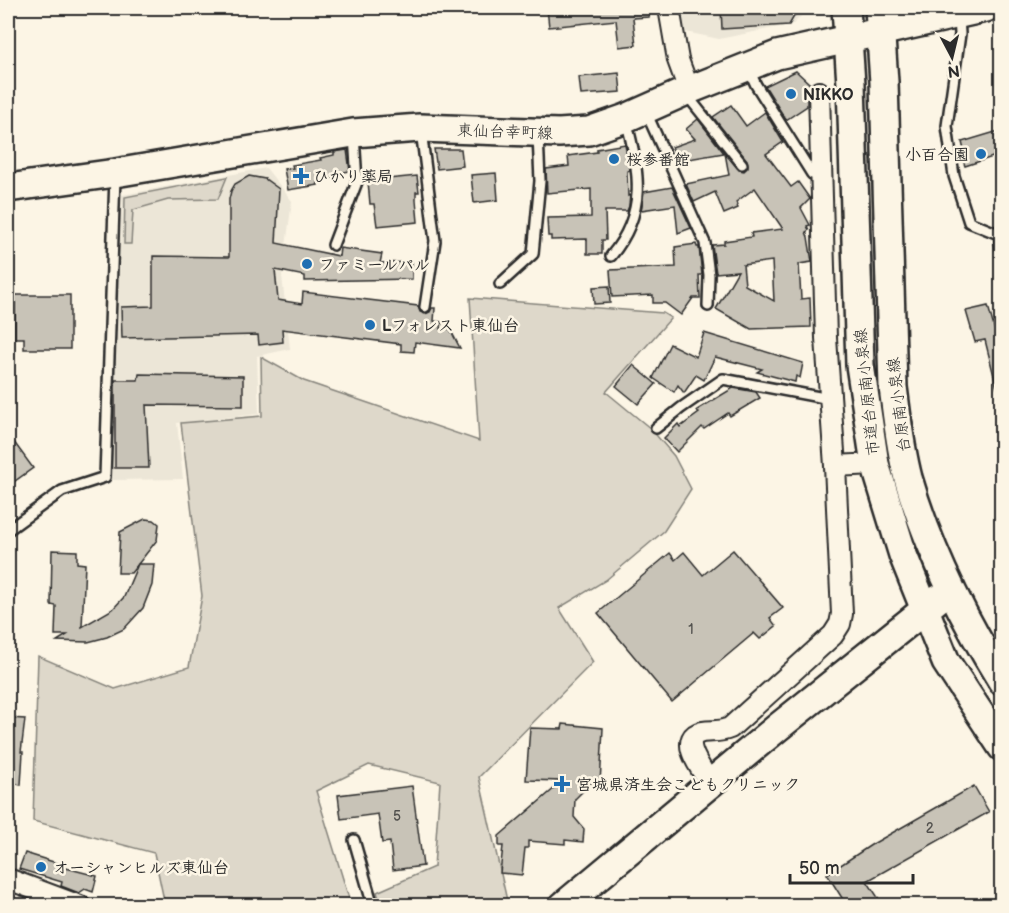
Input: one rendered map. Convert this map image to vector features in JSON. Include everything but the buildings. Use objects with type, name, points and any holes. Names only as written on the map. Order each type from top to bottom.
[{"type":"street","points":[[669,8],[678,60],[687,91]]},
{"type":"street","name":"市道台原南小泉線","points":[[846,8],[860,365],[875,464],[903,555],[946,662],[1002,747]]},
{"type":"street","name":"東仙台幸町線","points":[[8,188],[115,173],[353,133],[420,128],[538,133],[589,131],[636,114],[777,55],[848,39],[880,19],[959,15],[986,8]]},
{"type":"street","name":"台原南小泉線","points":[[880,19],[892,387],[898,432],[913,492],[933,551],[978,643],[1002,681]]},
{"type":"street","points":[[710,783],[694,759],[690,746],[697,734],[706,731],[719,733],[730,728],[833,635],[840,624],[842,614],[830,399],[819,92]]},
{"type":"street","points":[[835,466],[875,464]]},
{"type":"street","points":[[562,906],[710,783],[951,590]]},
{"type":"street","points":[[8,879],[80,906]]},
{"type":"lane","points":[[959,15],[960,34],[947,126],[954,176],[969,222],[1001,234],[1002,250]]},
{"type":"lane","points":[[747,66],[756,85],[812,174]]},
{"type":"lane","points":[[687,91],[742,164]]},
{"type":"lane","points":[[611,256],[624,241],[636,209],[639,182],[636,114]]},
{"type":"lane","points":[[636,114],[705,243],[709,274],[708,306]]},
{"type":"lane","points":[[420,128],[435,241],[425,307]]},
{"type":"lane","points":[[333,245],[357,182],[353,133]]},
{"type":"lane","points":[[500,284],[533,254],[540,181],[538,133]]},
{"type":"lane","points":[[8,530],[62,491],[105,477],[115,173]]},
{"type":"lane","points":[[656,428],[723,379],[830,399]]},
{"type":"lane","points":[[354,840],[373,906]]},
{"type":"shaded area","points":[[679,8],[809,8],[793,24],[719,39],[681,31]]},
{"type":"shaded area","points":[[266,168],[292,201],[282,276],[290,349],[257,356],[259,414],[177,423],[183,479],[111,480],[122,195]]},
{"type":"shaded area","points":[[227,177],[218,199],[168,200],[133,210],[131,244],[124,244],[125,197]]},
{"type":"shaded area","points":[[470,298],[663,313],[671,318],[606,392],[651,429],[674,456],[691,489],[664,531],[606,580],[559,608],[593,662],[479,777],[508,905],[381,905],[377,892],[434,867],[440,782],[369,765],[316,791],[351,905],[165,905],[154,853],[33,821],[38,656],[115,689],[189,667],[202,596],[181,423],[262,416],[261,357],[304,381],[479,441]]},
{"type":"place","name":"NIKKO","points":[[791,94]]},
{"type":"place","name":"小百合園","points":[[981,154]]},
{"type":"place","name":"桜参番館","points":[[614,159]]},
{"type":"place","name":"ひかり薬局","points":[[301,176]]},
{"type":"place","name":"ファミールパル","points":[[307,264]]},
{"type":"place","name":"Lフォレスト東仙台","points":[[370,325]]},
{"type":"place","name":"宮城県済生会こどもクリニック","points":[[562,784]]},
{"type":"place","name":"オーシャンヒルズ東仙台","points":[[41,867]]}]
